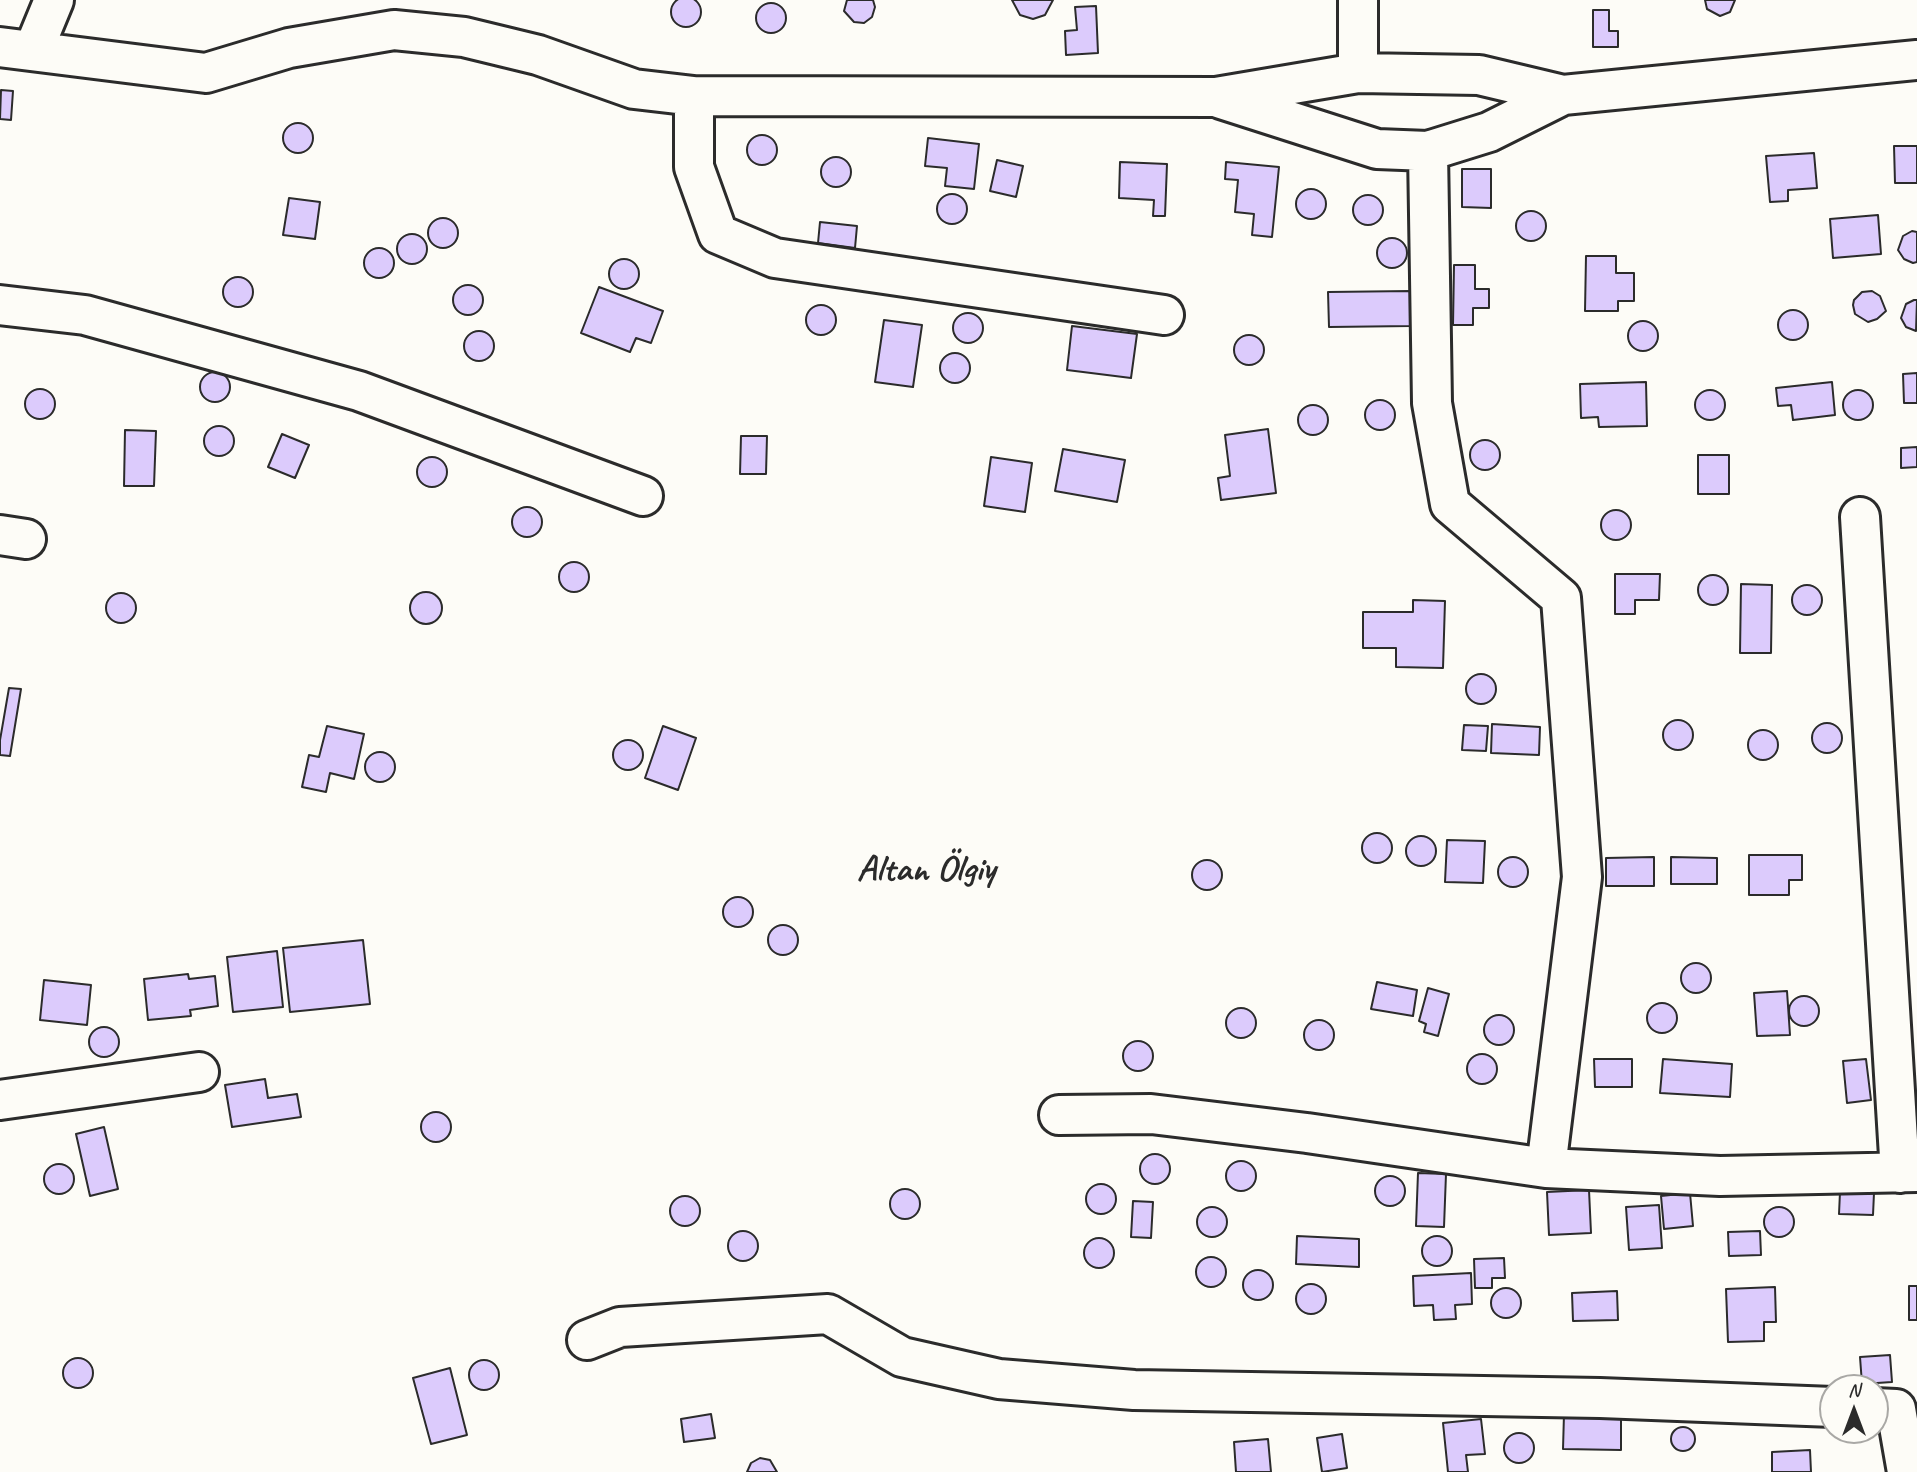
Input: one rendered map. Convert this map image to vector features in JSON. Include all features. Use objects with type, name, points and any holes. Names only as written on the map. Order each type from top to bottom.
[{"type":"street","points":[[54,0],[17,49],[206,73],[289,48],[394,30],[464,37],[537,55],[634,89],[694,96],[1216,97],[1358,73],[1479,75],[1563,95],[1917,60]]},
{"type":"street","points":[[1358,0],[1358,73]]},
{"type":"street","points":[[1216,97],[1377,149],[1428,152],[1489,132],[1563,95]]},
{"type":"street","points":[[694,96],[694,167],[718,234],[775,258],[1164,315]]},
{"type":"street","points":[[1428,152],[1432,403],[1450,504],[1561,598],[1582,877],[1546,1168]]},
{"type":"street","points":[[0,305],[85,315],[359,391],[643,496]]},
{"type":"street","points":[[1059,1115],[1151,1114],[1307,1133],[1546,1168],[1720,1175],[1908,1172],[1860,517]]},
{"type":"street","points":[[0,1100],[199,1072]]},
{"type":"street","points":[[587,1340],[621,1328],[828,1314],[902,1357],[999,1379],[1134,1390],[1600,1398],[1819,1406]]},
{"type":"street","points":[[1889,1409],[1896,1409],[1907,1472]]},
{"type":"building","points":[[686,-3],[692,-2],[700,6],[700,18],[692,26],[686,27],[680,26],[672,18],[671,12],[672,6],[680,-2]]},
{"type":"building","points":[[847,0],[873,0],[875,7],[872,17],[864,23],[854,22],[844,11]]},
{"type":"building","points":[[1012,0],[1053,0],[1045,15],[1033,19],[1020,15]]},
{"type":"building","points":[[1705,0],[1735,0],[1730,12],[1720,16],[1707,9]]},
{"type":"building","points":[[771,3],[782,7],[786,18],[782,29],[771,33],[760,29],[756,18],[760,7]]},
{"type":"building","points":[[1096,6],[1098,53],[1066,55],[1065,31],[1077,30],[1075,7]]},
{"type":"building","points":[[1593,10],[1609,10],[1609,31],[1618,31],[1618,47],[1593,47]]},
{"type":"building","points":[[1,90],[13,91],[11,120],[0,119]]},
{"type":"building","points":[[298,123],[309,127],[313,138],[309,149],[298,153],[287,149],[283,138],[287,127]]},
{"type":"building","points":[[762,135],[773,139],[777,150],[773,161],[762,165],[751,161],[747,150],[751,139]]},
{"type":"building","points":[[928,138],[979,144],[974,189],[945,186],[947,168],[925,166]]},
{"type":"building","points":[[1894,146],[1917,146],[1917,183],[1895,183]]},
{"type":"building","points":[[1814,153],[1817,188],[1788,190],[1788,201],[1770,202],[1766,156]]},
{"type":"building","points":[[836,157],[847,161],[851,172],[847,183],[836,187],[825,183],[821,172],[825,161]]},
{"type":"building","points":[[997,160],[1023,166],[1016,197],[990,191]]},
{"type":"building","points":[[1120,162],[1167,164],[1165,216],[1153,216],[1154,200],[1119,198]]},
{"type":"building","points":[[1226,162],[1279,167],[1272,237],[1252,235],[1254,214],[1235,212],[1238,180],[1225,179]]},
{"type":"building","points":[[1462,169],[1491,169],[1491,208],[1462,207]]},
{"type":"building","points":[[1311,189],[1322,193],[1326,204],[1322,215],[1311,219],[1300,215],[1296,204],[1300,193]]},
{"type":"building","points":[[952,194],[963,198],[967,209],[963,220],[952,224],[941,220],[937,209],[941,198]]},
{"type":"building","points":[[1368,195],[1379,199],[1383,210],[1379,221],[1368,225],[1357,221],[1353,210],[1357,199]]},
{"type":"building","points":[[289,198],[320,202],[315,239],[283,235]]},
{"type":"building","points":[[1531,211],[1542,215],[1546,226],[1542,237],[1531,241],[1520,237],[1516,226],[1520,215]]},
{"type":"building","points":[[1878,215],[1881,254],[1833,258],[1830,219]]},
{"type":"building","points":[[443,218],[454,222],[458,233],[454,244],[443,248],[432,244],[428,233],[432,222]]},
{"type":"building","points":[[820,222],[857,226],[855,248],[818,243]]},
{"type":"building","points":[[1912,231],[1917,232],[1917,262],[1913,263],[1904,259],[1898,250],[1903,236]]},
{"type":"building","points":[[412,234],[423,238],[427,249],[423,260],[412,264],[401,260],[397,249],[401,238]]},
{"type":"building","points":[[1392,238],[1403,242],[1407,253],[1403,264],[1392,268],[1381,264],[1377,253],[1381,242]]},
{"type":"building","points":[[379,248],[390,252],[394,263],[390,274],[379,278],[368,274],[364,263],[368,252]]},
{"type":"building","points":[[1586,256],[1616,256],[1616,273],[1634,273],[1634,301],[1618,301],[1618,311],[1585,311]]},
{"type":"building","points":[[624,259],[635,263],[639,274],[635,285],[624,289],[613,285],[609,274],[613,263]]},
{"type":"building","points":[[1454,265],[1475,265],[1475,289],[1489,289],[1489,308],[1473,308],[1473,325],[1453,325]]},
{"type":"building","points":[[238,277],[249,281],[253,292],[249,303],[238,307],[227,303],[223,292],[227,281]]},
{"type":"building","points":[[468,285],[479,289],[483,300],[479,311],[468,315],[457,311],[453,300],[457,289]]},
{"type":"building","points":[[599,287],[663,311],[651,343],[636,338],[630,352],[581,333]]},
{"type":"building","points":[[1411,291],[1411,326],[1329,327],[1328,292]]},
{"type":"building","points":[[1872,291],[1880,296],[1886,311],[1877,319],[1868,322],[1855,314],[1853,305],[1862,292]]},
{"type":"building","points":[[1917,300],[1916,331],[1906,327],[1901,318],[1906,304]]},
{"type":"building","points":[[821,305],[832,309],[836,320],[832,331],[821,335],[810,331],[806,320],[810,309]]},
{"type":"building","points":[[1793,310],[1804,314],[1808,325],[1804,336],[1793,340],[1782,336],[1778,325],[1782,314]]},
{"type":"building","points":[[968,313],[979,317],[983,328],[979,339],[968,343],[957,339],[953,328],[957,317]]},
{"type":"building","points":[[884,320],[922,325],[913,387],[875,382]]},
{"type":"building","points":[[1643,321],[1654,325],[1658,336],[1654,347],[1643,351],[1632,347],[1628,336],[1632,325]]},
{"type":"building","points":[[1072,326],[1137,334],[1131,378],[1067,370]]},
{"type":"building","points":[[479,331],[490,335],[494,346],[490,357],[479,361],[468,357],[464,346],[468,335]]},
{"type":"building","points":[[1249,335],[1260,339],[1264,350],[1260,361],[1249,365],[1238,361],[1234,350],[1238,339]]},
{"type":"building","points":[[955,353],[966,357],[970,368],[966,379],[955,383],[944,379],[940,368],[944,357]]},
{"type":"building","points":[[215,372],[226,376],[230,387],[226,398],[215,402],[204,398],[200,387],[204,376]]},
{"type":"building","points":[[1917,373],[1917,403],[1904,403],[1903,374]]},
{"type":"building","points":[[1646,382],[1647,426],[1599,427],[1598,417],[1581,418],[1580,384]]},
{"type":"building","points":[[1832,382],[1835,415],[1793,420],[1791,405],[1778,406],[1776,388]]},
{"type":"building","points":[[40,389],[51,393],[55,404],[51,415],[40,419],[29,415],[25,404],[29,393]]},
{"type":"building","points":[[1710,390],[1721,394],[1725,405],[1721,416],[1710,420],[1699,416],[1695,405],[1699,394]]},
{"type":"building","points":[[1858,390],[1869,394],[1873,405],[1869,416],[1858,420],[1847,416],[1843,405],[1847,394]]},
{"type":"building","points":[[1380,400],[1391,404],[1395,415],[1391,426],[1380,430],[1369,426],[1365,415],[1369,404]]},
{"type":"building","points":[[1313,405],[1324,409],[1328,420],[1324,431],[1313,435],[1302,431],[1298,420],[1302,409]]},
{"type":"building","points":[[219,426],[230,430],[234,441],[230,452],[219,456],[208,452],[204,441],[208,430]]},
{"type":"building","points":[[1268,429],[1276,493],[1221,500],[1218,478],[1230,476],[1225,435]]},
{"type":"building","points":[[125,430],[156,431],[154,486],[124,486]]},
{"type":"building","points":[[282,434],[309,445],[295,478],[268,467]]},
{"type":"building","points":[[741,436],[767,436],[766,474],[740,474]]},
{"type":"building","points":[[1485,440],[1496,444],[1500,455],[1496,466],[1485,470],[1474,466],[1470,455],[1474,444]]},
{"type":"building","points":[[1917,447],[1917,467],[1901,468],[1901,448]]},
{"type":"building","points":[[1063,449],[1125,460],[1117,502],[1055,491]]},
{"type":"building","points":[[1698,455],[1729,455],[1729,494],[1698,494]]},
{"type":"building","points":[[432,457],[443,461],[447,472],[443,483],[432,487],[421,483],[417,472],[421,461]]},
{"type":"building","points":[[991,457],[1032,463],[1025,512],[984,506]]},
{"type":"building","points":[[527,507],[538,511],[542,522],[538,533],[527,537],[516,533],[512,522],[516,511]]},
{"type":"building","points":[[1616,510],[1627,514],[1631,525],[1627,536],[1616,540],[1605,536],[1601,525],[1605,514]]},
{"type":"building","points":[[574,562],[585,566],[589,577],[585,588],[574,592],[563,588],[559,577],[563,566]]},
{"type":"building","points":[[1615,574],[1660,574],[1659,600],[1635,600],[1635,614],[1615,614]]},
{"type":"building","points":[[1713,575],[1724,579],[1728,590],[1724,601],[1713,605],[1702,601],[1698,590],[1702,579]]},
{"type":"building","points":[[1741,584],[1772,585],[1771,653],[1740,653]]},
{"type":"building","points":[[1807,585],[1818,589],[1822,600],[1818,611],[1807,615],[1796,611],[1792,600],[1796,589]]},
{"type":"building","points":[[426,592],[437,597],[442,608],[437,619],[426,624],[415,619],[410,608],[415,597]]},
{"type":"building","points":[[121,593],[132,597],[136,608],[132,619],[121,623],[110,619],[106,608],[110,597]]},
{"type":"building","points":[[1413,600],[1445,601],[1443,668],[1396,667],[1396,648],[1363,648],[1363,612],[1413,612]]},
{"type":"building","points":[[1481,674],[1492,678],[1496,689],[1492,700],[1481,704],[1470,700],[1466,689],[1470,678]]},
{"type":"building","points":[[9,688],[21,689],[10,756],[0,755]]},
{"type":"building","points":[[1678,720],[1689,724],[1693,735],[1689,746],[1678,750],[1667,746],[1663,735],[1667,724]]},
{"type":"building","points":[[1827,723],[1838,727],[1842,738],[1838,749],[1827,753],[1816,749],[1812,738],[1816,727]]},
{"type":"building","points":[[1492,724],[1540,727],[1539,755],[1491,753]]},
{"type":"building","points":[[1464,725],[1488,726],[1486,751],[1462,750]]},
{"type":"building","points":[[327,726],[364,734],[354,779],[330,773],[326,792],[302,787],[309,755],[319,757]]},
{"type":"building","points":[[663,726],[696,738],[678,790],[645,778]]},
{"type":"building","points":[[1763,730],[1774,734],[1778,745],[1774,756],[1763,760],[1752,756],[1748,745],[1752,734]]},
{"type":"building","points":[[628,740],[639,744],[643,755],[639,766],[628,770],[617,766],[613,755],[617,744]]},
{"type":"building","points":[[380,752],[391,756],[395,767],[391,778],[380,782],[369,778],[365,767],[369,756]]},
{"type":"building","points":[[1377,833],[1388,837],[1392,848],[1388,859],[1377,863],[1366,859],[1362,848],[1366,837]]},
{"type":"building","points":[[1421,836],[1432,840],[1436,851],[1432,862],[1421,866],[1410,862],[1406,851],[1410,840]]},
{"type":"building","points":[[1447,840],[1485,841],[1483,883],[1445,882]]},
{"type":"building","points":[[1749,855],[1802,855],[1802,880],[1789,880],[1789,895],[1749,895]]},
{"type":"building","points":[[1513,857],[1524,861],[1528,872],[1524,883],[1513,887],[1502,883],[1498,872],[1502,861]]},
{"type":"building","points":[[1654,857],[1654,886],[1606,886],[1606,858]]},
{"type":"building","points":[[1671,857],[1717,858],[1717,884],[1671,884]]},
{"type":"building","points":[[1207,860],[1218,864],[1222,875],[1218,886],[1207,890],[1196,886],[1192,875],[1196,864]]},
{"type":"building","points":[[738,897],[749,901],[753,912],[749,923],[738,927],[727,923],[723,912],[727,901]]},
{"type":"building","points":[[783,925],[794,929],[798,940],[794,951],[783,955],[772,951],[768,940],[772,929]]},
{"type":"building","points":[[363,940],[370,1004],[290,1012],[283,948]]},
{"type":"building","points":[[277,951],[283,1007],[233,1012],[227,957]]},
{"type":"building","points":[[1696,963],[1707,967],[1711,978],[1707,989],[1696,993],[1685,989],[1681,978],[1685,967]]},
{"type":"building","points":[[188,974],[189,979],[215,976],[218,1006],[190,1010],[191,1016],[148,1020],[144,979]]},
{"type":"building","points":[[44,980],[91,985],[87,1025],[40,1020]]},
{"type":"building","points":[[1377,982],[1417,990],[1413,1016],[1371,1009]]},
{"type":"building","points":[[1428,988],[1449,994],[1438,1036],[1424,1032],[1426,1024],[1419,1021]]},
{"type":"building","points":[[1787,991],[1790,1035],[1757,1036],[1754,993]]},
{"type":"building","points":[[1804,996],[1815,1000],[1819,1011],[1815,1022],[1804,1026],[1793,1022],[1789,1011],[1793,1000]]},
{"type":"building","points":[[1662,1003],[1673,1007],[1677,1018],[1673,1029],[1662,1033],[1651,1029],[1647,1018],[1651,1007]]},
{"type":"building","points":[[1241,1008],[1252,1012],[1256,1023],[1252,1034],[1241,1038],[1230,1034],[1226,1023],[1230,1012]]},
{"type":"building","points":[[1499,1015],[1510,1019],[1514,1030],[1510,1041],[1499,1045],[1488,1041],[1484,1030],[1488,1019]]},
{"type":"building","points":[[1319,1020],[1330,1024],[1334,1035],[1330,1046],[1319,1050],[1308,1046],[1304,1035],[1308,1024]]},
{"type":"building","points":[[104,1027],[115,1031],[119,1042],[115,1053],[104,1057],[93,1053],[89,1042],[93,1031]]},
{"type":"building","points":[[1138,1041],[1149,1045],[1153,1056],[1149,1067],[1138,1071],[1127,1067],[1123,1056],[1127,1045]]},
{"type":"building","points":[[1482,1054],[1493,1058],[1497,1069],[1493,1080],[1482,1084],[1471,1080],[1467,1069],[1471,1058]]},
{"type":"building","points":[[1594,1059],[1632,1059],[1632,1087],[1595,1087]]},
{"type":"building","points":[[1663,1059],[1732,1064],[1730,1097],[1660,1093]]},
{"type":"building","points":[[1866,1059],[1871,1100],[1847,1103],[1843,1061]]},
{"type":"building","points":[[265,1079],[268,1098],[297,1094],[301,1117],[232,1127],[225,1085]]},
{"type":"building","points":[[436,1112],[447,1116],[451,1127],[447,1138],[436,1142],[425,1138],[421,1127],[425,1116]]},
{"type":"building","points":[[104,1127],[118,1189],[90,1196],[76,1134]]},
{"type":"building","points":[[1155,1154],[1166,1158],[1170,1169],[1166,1180],[1155,1184],[1144,1180],[1140,1169],[1144,1158]]},
{"type":"building","points":[[1241,1161],[1252,1165],[1256,1176],[1252,1187],[1241,1191],[1230,1187],[1226,1176],[1230,1165]]},
{"type":"building","points":[[59,1164],[70,1168],[74,1179],[70,1190],[59,1194],[48,1190],[44,1179],[48,1168]]},
{"type":"building","points":[[1418,1173],[1446,1174],[1444,1227],[1416,1226]]},
{"type":"building","points":[[1390,1176],[1401,1180],[1405,1191],[1401,1202],[1390,1206],[1379,1202],[1375,1191],[1379,1180]]},
{"type":"building","points":[[1101,1184],[1112,1188],[1116,1199],[1112,1210],[1101,1214],[1090,1210],[1086,1199],[1090,1188]]},
{"type":"building","points":[[905,1189],[916,1193],[920,1204],[916,1215],[905,1219],[894,1215],[890,1204],[894,1193]]},
{"type":"building","points":[[1589,1190],[1591,1233],[1549,1235],[1547,1192]]},
{"type":"building","points":[[1840,1192],[1874,1193],[1873,1215],[1839,1214]]},
{"type":"building","points":[[1690,1193],[1693,1226],[1664,1229],[1661,1196]]},
{"type":"building","points":[[685,1196],[696,1200],[700,1211],[696,1222],[685,1226],[674,1222],[670,1211],[674,1200]]},
{"type":"building","points":[[1133,1201],[1153,1202],[1151,1238],[1131,1237]]},
{"type":"building","points":[[1659,1205],[1662,1248],[1629,1250],[1626,1207]]},
{"type":"building","points":[[1212,1207],[1223,1211],[1227,1222],[1223,1233],[1212,1237],[1201,1233],[1197,1222],[1201,1211]]},
{"type":"building","points":[[1779,1207],[1790,1211],[1794,1222],[1790,1233],[1779,1237],[1768,1233],[1764,1222],[1768,1211]]},
{"type":"building","points":[[743,1231],[754,1235],[758,1246],[754,1257],[743,1261],[732,1257],[728,1246],[732,1235]]},
{"type":"building","points":[[1760,1231],[1761,1255],[1729,1256],[1728,1232]]},
{"type":"building","points":[[1297,1236],[1359,1239],[1359,1267],[1296,1264]]},
{"type":"building","points":[[1437,1236],[1448,1240],[1452,1251],[1448,1262],[1437,1266],[1426,1262],[1422,1251],[1426,1240]]},
{"type":"building","points":[[1099,1238],[1110,1242],[1114,1253],[1110,1264],[1099,1268],[1088,1264],[1084,1253],[1088,1242]]},
{"type":"building","points":[[1211,1257],[1222,1261],[1226,1272],[1222,1283],[1211,1287],[1200,1283],[1196,1272],[1200,1261]]},
{"type":"building","points":[[1504,1258],[1505,1278],[1492,1278],[1492,1288],[1475,1288],[1474,1259]]},
{"type":"building","points":[[1258,1270],[1269,1274],[1273,1285],[1269,1296],[1258,1300],[1247,1296],[1243,1285],[1247,1274]]},
{"type":"building","points":[[1471,1273],[1472,1304],[1455,1305],[1456,1319],[1434,1320],[1433,1305],[1414,1306],[1413,1276]]},
{"type":"building","points":[[1311,1284],[1322,1288],[1326,1299],[1322,1310],[1311,1314],[1300,1310],[1296,1299],[1300,1288]]},
{"type":"building","points":[[1909,1286],[1917,1286],[1917,1320],[1909,1320]]},
{"type":"building","points":[[1775,1287],[1776,1322],[1764,1322],[1764,1341],[1728,1342],[1726,1289]]},
{"type":"building","points":[[1506,1288],[1517,1292],[1521,1303],[1517,1314],[1506,1318],[1495,1314],[1491,1303],[1495,1292]]},
{"type":"building","points":[[1617,1291],[1618,1320],[1573,1321],[1572,1293]]},
{"type":"building","points":[[1890,1355],[1892,1382],[1889,1382],[1889,1374],[1861,1374],[1860,1357]]},
{"type":"building","points":[[78,1358],[89,1362],[93,1373],[89,1384],[78,1388],[67,1384],[63,1373],[67,1362]]},
{"type":"building","points":[[484,1360],[495,1364],[499,1375],[495,1386],[484,1390],[473,1386],[469,1375],[473,1364]]},
{"type":"building","points":[[450,1368],[467,1435],[431,1444],[413,1378]]},
{"type":"building","points":[[711,1414],[715,1438],[684,1442],[681,1419]]},
{"type":"building","points":[[1564,1414],[1621,1414],[1621,1450],[1563,1449]]},
{"type":"building","points":[[1481,1419],[1485,1454],[1466,1455],[1468,1472],[1448,1472],[1443,1423]]},
{"type":"building","points":[[1683,1427],[1694,1434],[1695,1439],[1688,1450],[1683,1451],[1672,1444],[1671,1439],[1678,1428]]},
{"type":"building","points":[[1519,1433],[1530,1437],[1534,1448],[1530,1459],[1519,1463],[1508,1459],[1504,1448],[1508,1437]]},
{"type":"building","points":[[1342,1434],[1347,1468],[1322,1472],[1317,1438]]},
{"type":"building","points":[[1268,1439],[1271,1472],[1236,1472],[1234,1442]]},
{"type":"building","points":[[1810,1450],[1811,1472],[1772,1472],[1772,1452]]},
{"type":"building","points":[[760,1458],[770,1460],[777,1472],[747,1472],[751,1463]]},
{"type":"district","name":"Altan Ölgiy","points":[[926,870]]}]
